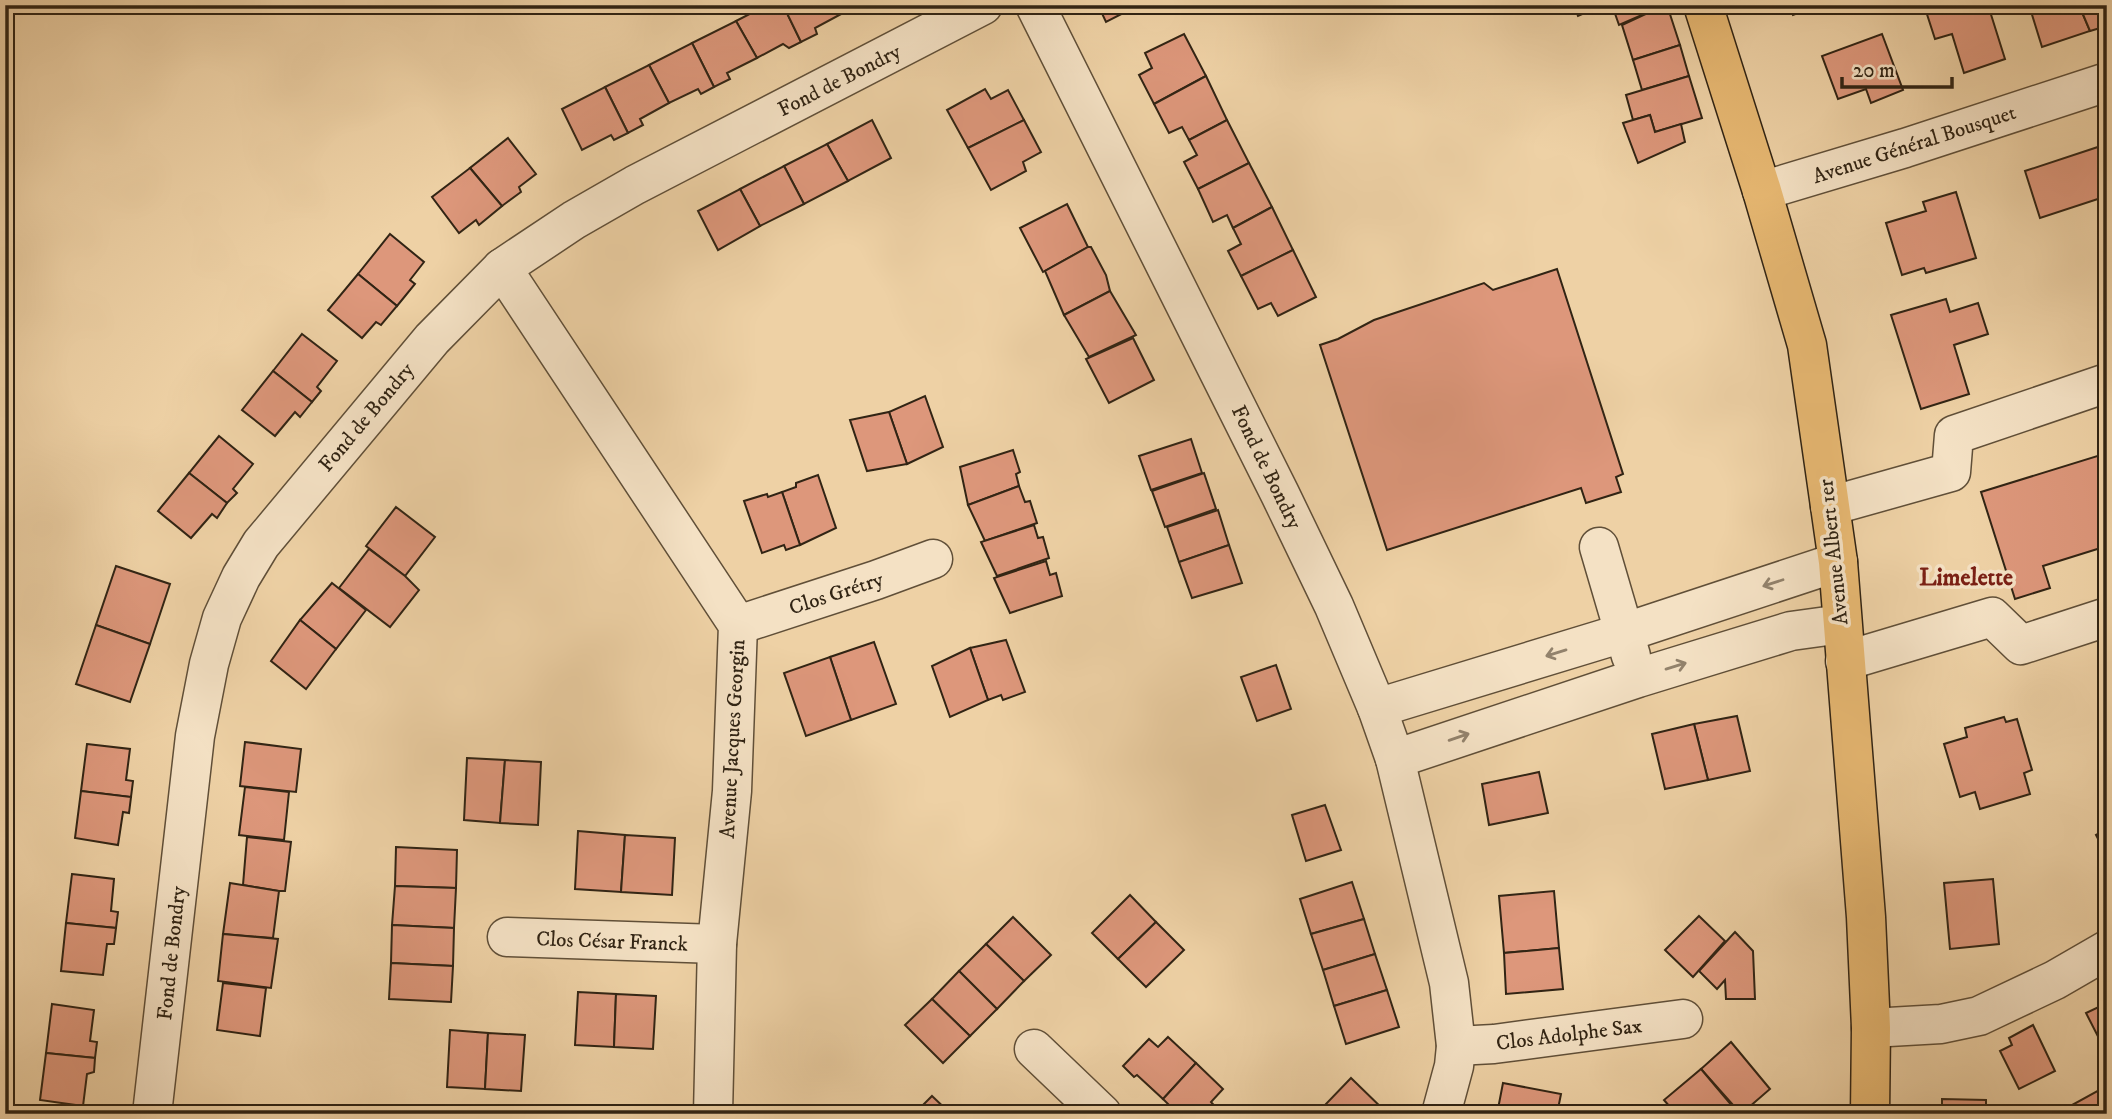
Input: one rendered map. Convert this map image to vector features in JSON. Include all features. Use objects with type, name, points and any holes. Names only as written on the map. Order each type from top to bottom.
[{"type":"main road","name":"Avenue Albert 1er","points":[[1703,5],[1807,345],[1838,562],[1866,917],[1871,1028],[1870,1114]]},
{"type":"street","name":"Fond de Bondry","points":[[152,1114],[195,736],[209,664],[222,618],[241,577],[261,544],[432,339],[502,268],[574,220],[635,185],[983,5]]},
{"type":"street","name":"Fond de Bondry","points":[[1035,5],[1280,494],[1334,606],[1377,708],[1395,759],[1449,983],[1456,1045],[1454,1066],[1441,1114]]},
{"type":"street","name":"Avenue Général Bousquet","points":[[1762,191],[2107,82]]},
{"type":"street","name":"Avenue Jacques Georgin","points":[[502,268],[738,625],[732,791],[717,944],[713,1114]]},
{"type":"street","points":[[1829,506],[1951,472],[1954,435],[2107,383]]},
{"type":"street","points":[[1599,547],[1638,678]]},
{"type":"street","name":"Clos Grétry","points":[[738,625],[933,559]]},
{"type":"street","points":[[1377,708],[1623,633],[1838,562]]},
{"type":"street","points":[[1395,759],[1638,678],[1791,631],[1843,642],[1992,617],[2021,645],[2107,617]]},
{"type":"street","name":"Clos César Franck","points":[[507,937],[717,944]]},
{"type":"street","points":[[1871,1028],[1941,1024],[1979,1016],[2055,980],[2107,950]]},
{"type":"street","name":"Clos Adolphe Sax","points":[[1456,1045],[1494,1044],[1683,1019]]},
{"type":"street","points":[[1034,1049],[1102,1114]]},
{"type":"building","points":[[767,5],[783,5],[801,42],[789,48],[783,44],[757,58],[736,21]]},
{"type":"building","points":[[783,5],[839,5],[843,13],[815,28],[817,34],[801,42]]},
{"type":"building","points":[[1098,5],[1139,5],[1106,22]]},
{"type":"building","points":[[1574,5],[1603,5],[1578,16]]},
{"type":"building","points":[[1612,5],[1665,5],[1619,25]]},
{"type":"building","points":[[1665,5],[1680,45],[1633,60],[1622,25]]},
{"type":"building","points":[[1789,5],[1819,5],[1793,15]]},
{"type":"building","points":[[1924,5],[1988,5],[2005,59],[1964,73],[1952,34],[1935,39]]},
{"type":"building","points":[[2029,5],[2079,5],[2090,31],[2042,47]]},
{"type":"building","points":[[2079,5],[2107,5],[2107,26],[2090,31]]},
{"type":"building","points":[[736,21],[757,58],[727,73],[730,79],[714,87],[692,43]]},
{"type":"building","points":[[1184,34],[1206,76],[1154,104],[1139,75],[1152,68],[1145,53]]},
{"type":"building","points":[[1882,34],[1903,90],[1871,103],[1866,89],[1838,99],[1822,56]]},
{"type":"building","points":[[692,43],[714,87],[701,94],[698,89],[669,103],[649,65]]},
{"type":"building","points":[[1680,45],[1689,76],[1642,90],[1633,60]]},
{"type":"building","points":[[649,65],[669,103],[640,119],[643,125],[628,133],[605,87]]},
{"type":"building","points":[[1206,76],[1227,120],[1189,140],[1182,127],[1169,133],[1154,104]]},
{"type":"building","points":[[1689,76],[1702,118],[1655,132],[1650,115],[1633,120],[1626,95]]},
{"type":"building","points":[[605,87],[628,133],[614,140],[611,135],[582,150],[562,109]]},
{"type":"building","points":[[985,89],[991,99],[1008,90],[1024,120],[968,148],[947,110]]},
{"type":"building","points":[[1650,115],[1655,132],[1681,124],[1685,142],[1638,163],[1623,123]]},
{"type":"building","points":[[872,120],[891,158],[848,181],[827,144]]},
{"type":"building","points":[[1024,120],[1041,152],[1023,162],[1026,171],[991,190],[968,148]]},
{"type":"building","points":[[1227,120],[1249,163],[1198,189],[1184,162],[1197,155],[1189,140]]},
{"type":"building","points":[[508,138],[536,174],[519,187],[521,192],[502,206],[470,168]]},
{"type":"building","points":[[827,144],[848,181],[804,204],[784,166]]},
{"type":"building","points":[[2107,144],[2107,196],[2040,218],[2025,171]]},
{"type":"building","points":[[1249,163],[1272,207],[1233,228],[1227,215],[1213,222],[1198,189]]},
{"type":"building","points":[[784,166],[804,204],[760,226],[740,189]]},
{"type":"building","points":[[470,168],[502,206],[479,225],[476,220],[459,233],[432,197]]},
{"type":"building","points":[[740,189],[760,226],[718,250],[698,211]]},
{"type":"building","points":[[1956,192],[1976,258],[1926,273],[1924,268],[1902,275],[1886,223],[1926,211],[1923,202]]},
{"type":"building","points":[[1067,204],[1088,247],[1043,272],[1020,228]]},
{"type":"building","points":[[1272,207],[1293,250],[1241,276],[1228,251],[1241,244],[1233,228]]},
{"type":"building","points":[[390,234],[424,262],[410,280],[415,284],[397,306],[358,274]]},
{"type":"building","points":[[1091,247],[1106,275],[1110,291],[1064,315],[1045,271]]},
{"type":"building","points":[[1293,250],[1316,297],[1278,316],[1271,303],[1258,309],[1241,276]]},
{"type":"building","points":[[1557,269],[1623,474],[1616,477],[1621,492],[1586,503],[1581,488],[1387,550],[1320,345],[1338,339],[1374,320],[1484,283],[1493,290]]},
{"type":"building","points":[[358,274],[397,306],[381,325],[376,322],[362,338],[328,310]]},
{"type":"building","points":[[1110,291],[1136,335],[1089,357],[1064,315]]},
{"type":"building","points":[[1946,299],[1950,312],[1978,303],[1988,334],[1954,345],[1969,394],[1921,409],[1891,315]]},
{"type":"building","points":[[302,334],[337,361],[317,387],[321,391],[312,402],[273,371]]},
{"type":"building","points":[[1133,338],[1154,380],[1109,403],[1086,359]]},
{"type":"building","points":[[273,371],[312,402],[300,417],[295,412],[275,436],[242,410]]},
{"type":"building","points":[[925,396],[943,447],[907,464],[889,412]]},
{"type":"building","points":[[889,412],[907,464],[867,471],[850,420]]},
{"type":"building","points":[[219,436],[253,464],[233,489],[237,493],[227,503],[189,473]]},
{"type":"building","points":[[1191,439],[1202,473],[1151,490],[1139,456]]},
{"type":"building","points":[[1013,450],[1020,472],[1016,474],[1019,486],[968,505],[960,467]]},
{"type":"building","points":[[2107,453],[2107,546],[2043,566],[2050,588],[2015,599],[1981,492]]},
{"type":"building","points":[[189,473],[227,503],[217,518],[212,514],[191,538],[158,511]]},
{"type":"building","points":[[1204,473],[1216,509],[1165,527],[1152,491]]},
{"type":"building","points":[[818,475],[836,528],[800,545],[782,492],[796,487],[796,483]]},
{"type":"building","points":[[1019,486],[1025,502],[1030,501],[1037,523],[985,541],[968,505]]},
{"type":"building","points":[[782,492],[800,545],[786,550],[784,545],[762,553],[744,501]]},
{"type":"building","points":[[396,507],[435,537],[405,576],[366,546]]},
{"type":"building","points":[[1218,510],[1229,545],[1179,562],[1167,527]]},
{"type":"building","points":[[1034,525],[1038,538],[1043,537],[1049,558],[997,576],[981,542]]},
{"type":"building","points":[[1229,545],[1242,583],[1192,598],[1179,562]]},
{"type":"building","points":[[369,549],[419,590],[390,627],[339,588]]},
{"type":"building","points":[[1046,561],[1050,575],[1056,573],[1062,596],[1010,613],[994,578]]},
{"type":"building","points":[[116,566],[170,584],[150,644],[96,625]]},
{"type":"building","points":[[332,583],[366,610],[336,649],[300,620]]},
{"type":"building","points":[[300,620],[336,649],[306,689],[271,661]]},
{"type":"building","points":[[96,625],[150,644],[130,702],[76,684]]},
{"type":"building","points":[[1006,640],[1025,692],[1003,700],[1001,695],[988,700],[970,648]]},
{"type":"building","points":[[874,642],[896,704],[851,720],[830,657]]},
{"type":"building","points":[[970,648],[988,700],[950,717],[932,666]]},
{"type":"building","points":[[830,657],[851,720],[806,736],[784,673]]},
{"type":"building","points":[[1276,665],[1291,709],[1257,721],[1241,677]]},
{"type":"building","points":[[1737,716],[1750,771],[1708,780],[1694,724]]},
{"type":"building","points":[[2004,717],[2006,722],[2017,719],[2032,770],[2024,773],[2030,794],[1980,809],[1975,792],[1960,797],[1944,744],[1967,737],[1965,728]]},
{"type":"building","points":[[1694,724],[1708,780],[1665,789],[1652,734]]},
{"type":"building","points":[[245,742],[301,749],[296,792],[240,786]]},
{"type":"building","points":[[87,744],[130,749],[126,780],[133,781],[131,797],[81,791]]},
{"type":"building","points":[[467,758],[505,760],[500,823],[464,820]]},
{"type":"building","points":[[505,760],[541,762],[538,825],[500,823]]},
{"type":"building","points":[[1539,772],[1548,813],[1489,825],[1482,784]]},
{"type":"building","points":[[245,787],[289,792],[284,840],[239,835]]},
{"type":"building","points":[[81,791],[131,797],[129,813],[123,812],[118,845],[75,838]]},
{"type":"building","points":[[1325,805],[1341,850],[1306,861],[1292,815]]},
{"type":"building","points":[[2107,829],[2107,856],[2096,835]]},
{"type":"building","points":[[578,831],[625,835],[621,892],[575,889]]},
{"type":"building","points":[[625,835],[675,838],[672,895],[621,892]]},
{"type":"building","points":[[247,837],[291,842],[285,891],[243,885]]},
{"type":"building","points":[[396,847],[457,850],[456,888],[395,886]]},
{"type":"building","points":[[72,874],[114,879],[111,911],[118,912],[116,928],[66,923]]},
{"type":"building","points":[[1993,879],[1999,944],[1950,949],[1944,883]]},
{"type":"building","points":[[1352,882],[1364,919],[1311,934],[1300,899]]},
{"type":"building","points":[[230,883],[279,891],[273,938],[223,934]]},
{"type":"building","points":[[395,886],[456,888],[454,928],[392,925]]},
{"type":"building","points":[[1554,891],[1559,948],[1504,953],[1499,896]]},
{"type":"building","points":[[1130,895],[1156,922],[1118,959],[1092,933]]},
{"type":"building","points":[[1699,916],[1725,941],[1693,977],[1665,950]]},
{"type":"building","points":[[1013,917],[1051,955],[1024,981],[986,944]]},
{"type":"building","points":[[1364,919],[1375,954],[1323,970],[1311,934]]},
{"type":"building","points":[[1156,922],[1184,950],[1146,987],[1118,959]]},
{"type":"building","points":[[66,923],[116,928],[114,944],[107,944],[103,975],[61,971]]},
{"type":"building","points":[[392,925],[454,928],[453,966],[391,963]]},
{"type":"building","points":[[1735,932],[1753,951],[1755,999],[1726,999],[1725,980],[1717,989],[1699,971]]},
{"type":"building","points":[[223,934],[278,939],[271,988],[218,981]]},
{"type":"building","points":[[986,944],[1024,981],[997,1009],[959,971]]},
{"type":"building","points":[[1559,948],[1563,989],[1506,994],[1504,953]]},
{"type":"building","points":[[1375,954],[1387,990],[1334,1006],[1323,970]]},
{"type":"building","points":[[391,963],[453,966],[451,1002],[389,999]]},
{"type":"building","points":[[959,971],[997,1009],[970,1036],[932,999]]},
{"type":"building","points":[[223,983],[266,988],[260,1036],[217,1030]]},
{"type":"building","points":[[1387,990],[1399,1027],[1346,1044],[1334,1006]]},
{"type":"building","points":[[578,992],[616,994],[614,1047],[575,1045]]},
{"type":"building","points":[[616,994],[656,996],[653,1049],[614,1047]]},
{"type":"building","points":[[932,999],[970,1036],[943,1063],[905,1025]]},
{"type":"building","points":[[2107,1003],[2107,1054],[2086,1013]]},
{"type":"building","points":[[52,1004],[94,1010],[90,1041],[97,1042],[95,1058],[46,1053]]},
{"type":"building","points":[[2033,1025],[2055,1071],[2019,1089],[2000,1051],[2012,1045],[2009,1038]]},
{"type":"building","points":[[450,1030],[488,1033],[485,1089],[447,1087]]},
{"type":"building","points":[[488,1033],[525,1035],[521,1091],[485,1089]]},
{"type":"building","points":[[1168,1037],[1196,1063],[1163,1099],[1123,1066],[1149,1039],[1158,1047]]},
{"type":"building","points":[[1731,1042],[1770,1089],[1741,1114],[1701,1069]]},
{"type":"building","points":[[46,1053],[95,1058],[94,1072],[87,1074],[83,1106],[40,1100]]},
{"type":"building","points":[[1196,1063],[1223,1089],[1211,1102],[1218,1110],[1214,1114],[1178,1114],[1163,1099]]},
{"type":"building","points":[[1701,1069],[1739,1114],[1676,1114],[1664,1100]]},
{"type":"building","points":[[1351,1078],[1388,1114],[1331,1114],[1324,1106]]},
{"type":"building","points":[[1503,1083],[1561,1094],[1557,1114],[1497,1114]]},
{"type":"building","points":[[2101,1089],[2107,1100],[2107,1114],[2065,1114],[2063,1110]]},
{"type":"building","points":[[932,1096],[951,1114],[914,1114]]},
{"type":"building","points":[[1942,1099],[1986,1100],[1986,1114],[1942,1114]]},
{"type":"building","points":[[250,1105],[251,1114],[210,1114],[209,1107]]},
{"type":"district","name":"Limelette","points":[[1966,577]]}]
